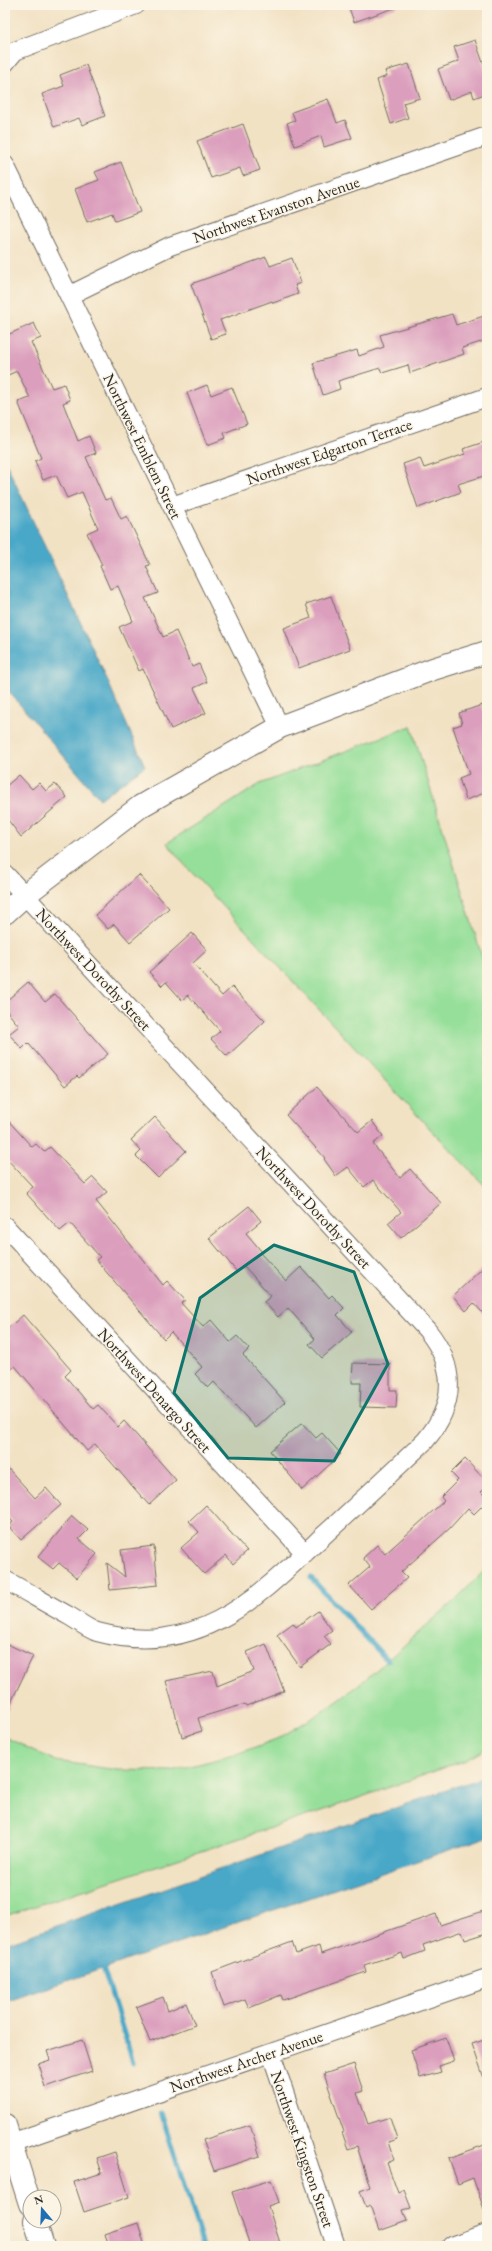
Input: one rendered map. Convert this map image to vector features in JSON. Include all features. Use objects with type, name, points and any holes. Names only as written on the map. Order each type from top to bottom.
[{"type":"street","points":[[5,63],[15,51],[136,5]]},
{"type":"street","name":"Northwest Evanston Avenue","points":[[70,295],[170,246],[487,136]]},
{"type":"street","name":"Northwest Emblem Street","points":[[5,165],[70,295],[280,727]]},
{"type":"street","name":"Northwest Edgarton Terrace","points":[[172,506],[487,397]]},
{"type":"street","points":[[5,913],[25,895],[141,806],[280,727],[434,669],[487,652]]},
{"type":"street","name":"Northwest Dorothy Street","points":[[5,874],[427,1330],[443,1354],[448,1376],[448,1399],[435,1430],[264,1591],[228,1616],[194,1630],[158,1638],[137,1639],[96,1631],[5,1580]]},
{"type":"street","name":"Northwest Denargo Street","points":[[5,1226],[305,1553]]},
{"type":"street","name":"Northwest Archer Avenue","points":[[7,2138],[271,2053],[487,1978]]},
{"type":"street","name":"Northwest Kingston Street","points":[[271,2053],[336,2246]]},
{"type":"street","points":[[7,2138],[25,2189]]},
{"type":"street","points":[[38,2229],[43,2246]]},
{"type":"street","points":[[451,2246],[487,2233]]},
{"type":"highlighted area","points":[[274,1245],[354,1272],[388,1364],[334,1461],[228,1458],[174,1393],[200,1298]]},
{"type":"green space","points":[[411,726],[487,973],[487,1188],[417,1115],[183,863],[167,843],[260,784]]},
{"type":"green space","points":[[487,1568],[487,1748],[466,1760],[325,1810],[5,1916],[5,1737],[56,1761],[117,1770],[171,1771],[234,1755],[279,1738],[319,1714],[366,1679],[452,1603]]},
{"type":"water","points":[[5,461],[105,675],[145,766],[100,799],[5,687]]},
{"type":"water","points":[[487,1776],[487,1837],[5,2002],[5,1944]]},
{"type":"building","points":[[348,5],[396,5],[397,7],[354,22]]},
{"type":"building","points":[[475,40],[487,74],[487,93],[474,98],[472,91],[449,100],[438,69],[459,61],[454,47]]},
{"type":"building","points":[[409,64],[420,98],[403,103],[408,118],[391,124],[377,80],[387,76],[385,71]]},
{"type":"building","points":[[86,65],[105,116],[82,125],[79,118],[54,127],[42,94],[64,86],[60,75]]},
{"type":"building","points":[[328,99],[337,123],[345,120],[352,138],[324,147],[321,136],[295,146],[287,123],[295,120],[292,112]]},
{"type":"building","points":[[243,124],[260,170],[243,176],[240,168],[211,178],[197,141]]},
{"type":"building","points":[[121,162],[140,212],[115,221],[112,213],[87,222],[75,189],[99,180],[95,172]]},
{"type":"building","points":[[266,257],[270,266],[292,258],[301,283],[295,285],[298,294],[273,303],[272,301],[220,320],[226,334],[211,339],[191,284]]},
{"type":"building","points":[[452,314],[456,325],[487,315],[487,340],[462,348],[464,354],[410,373],[408,365],[382,373],[380,368],[338,381],[340,389],[323,395],[313,363],[357,350],[359,356],[384,347],[380,335]]},
{"type":"building","points":[[34,323],[41,338],[31,342],[52,388],[64,384],[70,400],[63,403],[78,441],[89,436],[96,453],[86,457],[105,500],[111,498],[121,519],[127,516],[150,565],[146,566],[158,593],[145,598],[163,637],[176,631],[192,667],[199,664],[207,682],[194,688],[206,713],[171,729],[143,669],[139,671],[119,627],[133,621],[118,586],[110,589],[100,566],[102,565],[87,533],[98,528],[82,492],[67,498],[56,475],[43,480],[35,461],[41,458],[18,402],[30,398],[17,371],[8,375],[5,368],[5,336]]},
{"type":"building","points":[[207,385],[211,395],[232,387],[247,424],[224,433],[226,438],[207,445],[187,393]]},
{"type":"building","points":[[487,441],[487,475],[458,484],[461,492],[418,508],[403,464],[420,458],[424,468],[465,454],[463,449]]},
{"type":"building","points":[[331,596],[350,649],[299,668],[284,628],[311,618],[306,604]]},
{"type":"building","points":[[482,705],[487,720],[487,792],[466,800],[459,778],[469,774],[453,727],[462,724],[459,713]]},
{"type":"building","points":[[19,775],[32,789],[39,783],[46,791],[55,784],[67,797],[21,837],[5,816],[5,787]]},
{"type":"building","points":[[139,875],[169,908],[130,942],[114,924],[108,929],[95,915]]},
{"type":"building","points":[[192,933],[207,950],[193,963],[222,996],[232,987],[265,1021],[227,1056],[211,1039],[220,1031],[188,995],[182,1000],[166,982],[162,986],[149,972]]},
{"type":"building","points":[[28,982],[45,1002],[55,994],[108,1054],[79,1078],[77,1076],[65,1086],[28,1043],[22,1049],[9,1034],[19,1026],[5,1009],[5,1002]]},
{"type":"building","points":[[317,1087],[358,1132],[372,1121],[383,1136],[373,1144],[400,1178],[410,1169],[441,1203],[401,1238],[388,1223],[401,1212],[373,1180],[364,1187],[348,1167],[336,1176],[324,1159],[325,1158],[286,1115]]},
{"type":"building","points":[[5,1117],[32,1147],[36,1144],[44,1152],[50,1147],[85,1184],[93,1177],[107,1192],[96,1201],[163,1285],[167,1281],[185,1300],[181,1303],[203,1327],[211,1320],[230,1342],[237,1336],[249,1349],[243,1355],[285,1402],[256,1428],[214,1382],[208,1388],[195,1374],[202,1367],[171,1332],[164,1339],[96,1260],[100,1257],[70,1223],[60,1231],[26,1193],[33,1187],[5,1157]]},
{"type":"building","points":[[155,1117],[186,1151],[158,1178],[136,1156],[141,1151],[131,1140]]},
{"type":"building","points":[[249,1206],[261,1221],[246,1233],[262,1252],[260,1253],[286,1281],[301,1267],[329,1298],[332,1295],[344,1308],[337,1315],[352,1332],[322,1358],[309,1344],[315,1339],[288,1308],[278,1317],[264,1302],[271,1296],[244,1266],[237,1272],[209,1238]]},
{"type":"building","points":[[487,1264],[487,1318],[474,1303],[466,1311],[453,1296]]},
{"type":"building","points":[[23,1315],[71,1370],[65,1376],[93,1409],[98,1405],[118,1427],[124,1421],[176,1480],[149,1505],[95,1444],[87,1451],[15,1366],[5,1375],[5,1331]]},
{"type":"building","points":[[353,1363],[390,1364],[390,1390],[397,1390],[396,1408],[360,1407],[361,1383],[352,1383]]},
{"type":"building","points":[[302,1423],[316,1438],[322,1433],[341,1454],[302,1490],[270,1451]]},
{"type":"building","points":[[465,1459],[487,1482],[487,1487],[481,1492],[487,1498],[487,1501],[474,1514],[468,1508],[449,1529],[401,1572],[407,1578],[371,1609],[349,1585],[370,1567],[363,1558],[377,1545],[385,1554],[444,1501],[441,1497],[458,1480],[451,1473]]},
{"type":"building","points":[[5,1465],[35,1498],[46,1488],[61,1505],[21,1540],[8,1526],[13,1522],[5,1513]]},
{"type":"building","points":[[206,1505],[247,1551],[233,1564],[226,1555],[204,1574],[181,1548],[199,1532],[189,1521]]},
{"type":"building","points":[[72,1516],[88,1530],[79,1539],[97,1554],[77,1578],[59,1563],[53,1569],[38,1557]]},
{"type":"building","points":[[154,1546],[158,1585],[110,1590],[107,1563],[125,1577],[121,1550]]},
{"type":"building","points":[[318,1611],[332,1630],[324,1636],[331,1644],[300,1667],[277,1635],[293,1623],[296,1627]]},
{"type":"building","points":[[5,1643],[33,1656],[5,1715]]},
{"type":"building","points":[[266,1644],[284,1691],[246,1706],[245,1704],[198,1718],[202,1731],[182,1737],[166,1681],[213,1671],[217,1686],[254,1671],[247,1652]]},
{"type":"building","points":[[487,1910],[487,1933],[465,1940],[462,1931],[423,1945],[425,1951],[404,1959],[402,1953],[364,1965],[366,1972],[283,2000],[281,1995],[249,2008],[245,1999],[224,2007],[212,1972],[292,1942],[296,1954],[319,1946],[321,1954],[436,1914],[440,1925]]},
{"type":"building","points":[[163,1997],[168,2011],[186,2003],[195,2025],[150,2042],[136,2007]]},
{"type":"building","points":[[446,2038],[454,2061],[439,2066],[441,2072],[420,2078],[411,2050]]},
{"type":"building","points":[[487,2039],[487,2080],[485,2081],[472,2044]]},
{"type":"building","points":[[82,2040],[92,2071],[45,2087],[38,2064],[50,2060],[47,2051]]},
{"type":"building","points":[[354,2064],[363,2091],[357,2093],[368,2124],[390,2117],[397,2139],[388,2142],[394,2160],[387,2163],[398,2193],[404,2190],[411,2208],[403,2210],[407,2221],[379,2231],[370,2205],[366,2207],[360,2191],[370,2187],[357,2146],[348,2149],[342,2132],[344,2132],[324,2074]]},
{"type":"building","points":[[250,2125],[260,2156],[214,2171],[203,2140]]},
{"type":"building","points":[[487,2144],[487,2211],[485,2212],[473,2178],[458,2184],[449,2158]]},
{"type":"building","points":[[115,2152],[129,2197],[84,2212],[74,2182],[102,2173],[97,2158]]},
{"type":"building","points":[[271,2180],[279,2202],[268,2206],[281,2246],[250,2246],[232,2192]]},
{"type":"building","points":[[138,2223],[145,2246],[109,2246],[105,2234]]},
{"type":"waterway","points":[[311,1578],[388,1661]]},
{"type":"waterway","points":[[102,1964],[133,2062]]},
{"type":"waterway","points":[[161,2112],[203,2246]]}]
